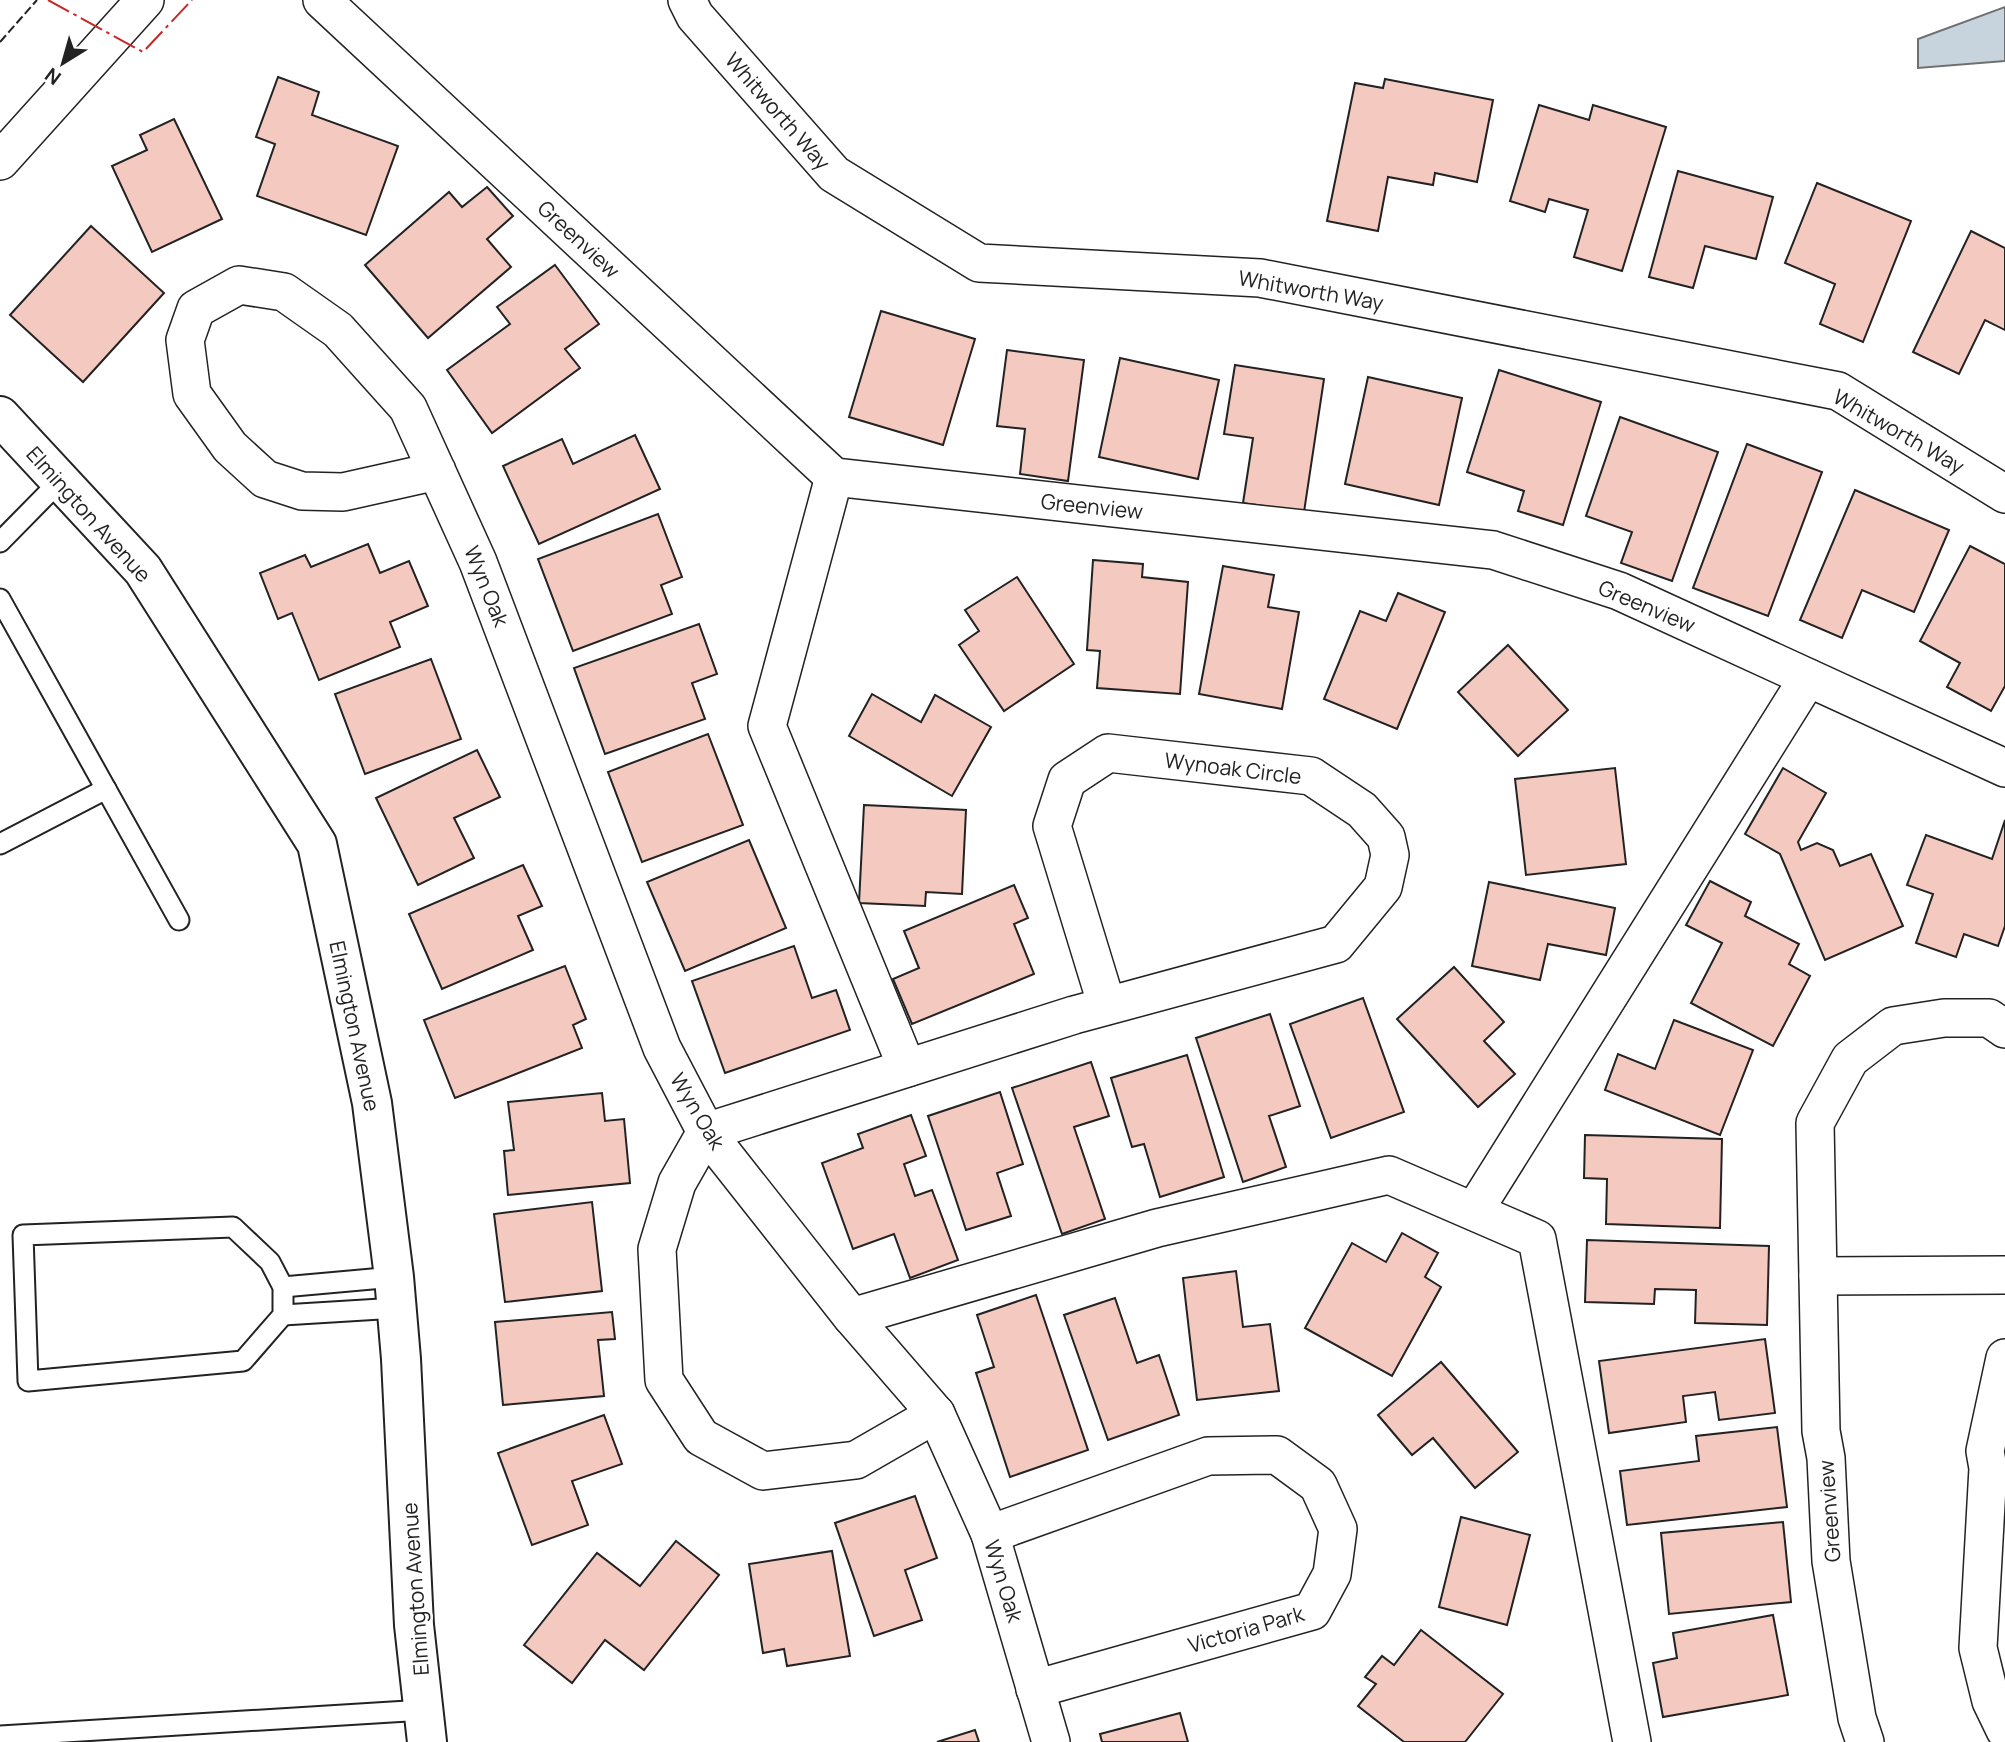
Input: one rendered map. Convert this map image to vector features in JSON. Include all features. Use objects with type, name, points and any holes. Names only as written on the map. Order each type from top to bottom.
[{"type":"street","points":[[0,161],[145,0]]},
{"type":"street","name":"Greenview","points":[[322,0],[834,477],[1493,550],[1619,591],[2005,768]]},
{"type":"street","name":"Whitworth Way","points":[[687,0],[695,16],[834,174],[979,263],[1260,278],[1838,391],[2005,494]]},
{"type":"street","name":"Wyn Oak","points":[[437,471],[343,492],[302,491],[265,479],[230,447],[192,394],[185,340],[196,309],[239,285],[284,292],[338,331],[408,408],[437,471],[478,562],[662,1048],[706,1132],[852,1317],[936,1414],[990,1534],[1051,1742]]},
{"type":"street","name":"Elmington Avenue","points":[[0,416],[143,570],[317,844],[372,1103],[401,1359],[414,1625],[426,1726]]},
{"type":"street","points":[[834,477],[767,726],[907,1068]]},
{"type":"street","points":[[1475,1212],[1808,678]]},
{"type":"street","name":"Wynoak Circle","points":[[706,1132],[1107,1006],[1336,944],[1383,887],[1390,855],[1386,837],[1362,810],[1311,776],[1108,753],[1067,780],[1052,826],[1107,1006]]},
{"type":"street","name":"Greenview","points":[[1865,1742],[1857,1718],[1831,1561],[1826,1458],[1821,1431],[1815,1123],[1850,1059],[1893,1026],[1944,1018],[1989,1018],[2005,1029]]},
{"type":"street","points":[[706,1132],[677,1183],[657,1249],[664,1380],[701,1437],[763,1471],[856,1460],[936,1414]]},
{"type":"street","points":[[852,1317],[1157,1228],[1389,1175],[1537,1240],[1632,1742]]},
{"type":"street","points":[[1818,1276],[2005,1275]]},
{"type":"street","points":[[2005,1358],[1985,1451],[1987,1468],[1978,1648],[1991,1701],[2005,1730]]},
{"type":"street","name":"Victoria Park","points":[[990,1534],[1209,1456],[1277,1455],[1318,1485],[1338,1529],[1332,1574],[1312,1611],[1035,1689]]},
{"type":"lane","points":[[0,542],[60,481]]},
{"type":"lane","points":[[0,599],[178,920]]},
{"type":"lane","points":[[0,844],[106,789]]},
{"type":"lane","points":[[283,1315],[283,1287],[270,1262],[233,1227],[23,1236],[27,1381],[243,1361],[283,1315],[395,1293]]},
{"type":"lane","points":[[283,1287],[395,1293]]},
{"type":"lane","points":[[0,1736],[426,1726]]},
{"type":"shaded area","points":[[2005,7],[2005,61],[1918,68],[1918,39]]},
{"type":"building","points":[[278,77],[319,92],[312,115],[398,146],[366,235],[257,196],[275,144],[256,137]]},
{"type":"building","points":[[1385,79],[1493,100],[1477,182],[1435,173],[1433,185],[1388,177],[1378,231],[1327,221],[1355,83],[1383,88]]},
{"type":"building","points":[[1539,105],[1589,120],[1593,105],[1666,127],[1622,271],[1574,257],[1588,210],[1549,199],[1545,212],[1510,201]]},
{"type":"building","points":[[174,119],[222,219],[152,252],[112,166],[147,150],[140,135]]},
{"type":"building","points":[[1678,171],[1773,197],[1756,259],[1705,246],[1693,288],[1649,277]]},
{"type":"building","points":[[1817,183],[1911,221],[1863,342],[1820,324],[1835,284],[1785,263]]},
{"type":"building","points":[[487,187],[513,216],[487,239],[511,267],[428,338],[365,265],[449,192],[462,207]]},
{"type":"building","points":[[91,226],[164,293],[83,382],[10,315]]},
{"type":"building","points":[[1971,231],[2005,248],[2005,330],[1985,320],[1959,374],[1913,352]]},
{"type":"building","points":[[555,265],[599,324],[565,349],[580,368],[492,433],[447,370],[510,324],[497,307]]},
{"type":"building","points":[[881,311],[975,339],[943,445],[849,417]]},
{"type":"building","points":[[1007,350],[1084,360],[1068,481],[1020,474],[1025,429],[997,426]]},
{"type":"building","points":[[1120,358],[1219,380],[1198,479],[1099,457]]},
{"type":"building","points":[[1235,365],[1324,379],[1304,512],[1243,503],[1253,438],[1224,434]]},
{"type":"building","points":[[1499,370],[1601,402],[1563,525],[1518,511],[1524,491],[1467,472]]},
{"type":"building","points":[[1368,377],[1462,398],[1439,505],[1345,484]]},
{"type":"building","points":[[1620,417],[1718,452],[1672,581],[1621,563],[1632,532],[1586,516]]},
{"type":"building","points":[[635,435],[660,489],[539,544],[503,466],[562,439],[573,464]]},
{"type":"building","points":[[1747,444],[1822,472],[1768,616],[1693,588]]},
{"type":"building","points":[[1855,490],[1949,530],[1914,612],[1862,590],[1842,638],[1800,620]]},
{"type":"building","points":[[658,514],[682,577],[661,585],[672,614],[573,651],[538,559]]},
{"type":"building","points":[[368,544],[380,573],[409,561],[428,606],[390,622],[400,647],[319,680],[292,613],[278,619],[260,573],[305,555],[311,567]]},
{"type":"building","points":[[1970,546],[2005,564],[2005,686],[1991,711],[1947,687],[1960,663],[1920,641]]},
{"type":"building","points":[[1093,560],[1143,564],[1142,577],[1188,582],[1180,694],[1097,688],[1100,651],[1087,650]]},
{"type":"building","points":[[1223,566],[1274,575],[1268,607],[1299,612],[1282,709],[1199,694]]},
{"type":"building","points":[[1017,577],[1074,664],[1004,711],[959,645],[979,631],[965,610]]},
{"type":"building","points":[[1398,593],[1445,612],[1397,729],[1324,699],[1360,611],[1386,621]]},
{"type":"building","points":[[699,624],[717,674],[692,683],[705,719],[605,754],[574,668]]},
{"type":"building","points":[[1508,645],[1568,710],[1518,756],[1458,692]]},
{"type":"building","points":[[431,659],[461,739],[365,774],[335,694]]},
{"type":"building","points":[[872,694],[921,722],[935,695],[991,727],[952,796],[849,736]]},
{"type":"building","points":[[708,734],[743,825],[642,862],[608,772]]},
{"type":"building","points":[[477,750],[500,797],[454,818],[474,858],[418,885],[376,798]]},
{"type":"building","points":[[1615,768],[1626,864],[1526,875],[1515,779]]},
{"type":"building","points":[[1783,768],[1826,793],[1798,842],[1801,850],[1817,843],[1833,850],[1840,866],[1871,854],[1903,926],[1825,960],[1780,854],[1745,834]]},
{"type":"building","points":[[864,805],[966,810],[962,894],[926,892],[925,906],[859,903]]},
{"type":"building","points":[[2005,820],[2005,926],[1998,946],[1964,934],[1956,957],[1916,943],[1933,894],[1907,885],[1926,835],[1992,859]]},
{"type":"building","points":[[749,840],[786,928],[685,971],[647,882]]},
{"type":"building","points":[[523,865],[542,906],[518,916],[533,950],[442,989],[409,914]]},
{"type":"building","points":[[1710,881],[1751,902],[1745,916],[1799,944],[1789,964],[1810,976],[1773,1046],[1691,1003],[1722,943],[1686,925]]},
{"type":"building","points":[[1489,882],[1615,908],[1606,955],[1548,944],[1540,980],[1472,966]]},
{"type":"building","points":[[1014,885],[1028,918],[1014,924],[1034,974],[912,1024],[893,979],[919,968],[904,931]]},
{"type":"building","points":[[794,946],[812,998],[836,990],[850,1030],[725,1073],[692,981]]},
{"type":"building","points":[[565,966],[586,1019],[573,1025],[582,1048],[455,1098],[424,1020]]},
{"type":"building","points":[[1454,967],[1504,1022],[1484,1041],[1515,1074],[1478,1107],[1397,1019]]},
{"type":"building","points":[[1363,998],[1404,1112],[1331,1138],[1290,1024]]},
{"type":"building","points":[[1270,1014],[1300,1106],[1269,1116],[1286,1167],[1243,1182],[1196,1038]]},
{"type":"building","points":[[1674,1020],[1753,1050],[1720,1135],[1605,1090],[1618,1054],[1655,1069]]},
{"type":"building","points":[[1187,1055],[1224,1177],[1160,1197],[1144,1144],[1132,1147],[1111,1078]]},
{"type":"building","points":[[1091,1062],[1109,1116],[1074,1127],[1105,1219],[1062,1234],[1012,1088]]},
{"type":"building","points":[[1000,1092],[1023,1164],[997,1173],[1011,1216],[966,1230],[928,1116]]},
{"type":"building","points":[[602,1093],[605,1121],[624,1119],[630,1183],[508,1195],[504,1151],[514,1150],[508,1102]]},
{"type":"building","points":[[911,1115],[926,1156],[904,1164],[915,1196],[932,1190],[958,1260],[910,1278],[894,1234],[853,1249],[822,1163],[863,1148],[858,1134]]},
{"type":"building","points":[[1585,1135],[1722,1139],[1720,1228],[1606,1224],[1607,1179],[1584,1178]]},
{"type":"building","points":[[592,1202],[602,1291],[505,1302],[494,1214]]},
{"type":"building","points":[[1402,1233],[1438,1253],[1425,1277],[1441,1287],[1392,1376],[1305,1328],[1352,1243],[1386,1262]]},
{"type":"building","points":[[1587,1240],[1769,1246],[1767,1325],[1695,1323],[1696,1290],[1655,1289],[1654,1304],[1585,1302]]},
{"type":"building","points":[[1236,1271],[1243,1327],[1270,1324],[1279,1391],[1197,1400],[1183,1278]]},
{"type":"building","points":[[1036,1295],[1088,1450],[1010,1477],[976,1373],[994,1367],[977,1315]]},
{"type":"building","points":[[1115,1298],[1137,1363],[1159,1355],[1179,1415],[1108,1440],[1064,1315]]},
{"type":"building","points":[[612,1312],[615,1339],[598,1340],[604,1396],[503,1405],[495,1322]]},
{"type":"building","points":[[1765,1339],[1775,1413],[1719,1420],[1715,1392],[1683,1396],[1686,1422],[1609,1433],[1599,1361]]},
{"type":"building","points":[[1441,1362],[1518,1452],[1475,1488],[1433,1438],[1412,1455],[1378,1415]]},
{"type":"building","points":[[604,1415],[622,1464],[572,1481],[588,1525],[532,1545],[498,1453]]},
{"type":"building","points":[[1777,1427],[1787,1507],[1627,1525],[1620,1471],[1699,1461],[1696,1436]]},
{"type":"building","points":[[915,1496],[937,1558],[905,1570],[922,1620],[874,1636],[835,1523]]},
{"type":"building","points":[[1461,1517],[1530,1535],[1507,1625],[1439,1607]]},
{"type":"building","points":[[1783,1522],[1791,1602],[1669,1614],[1661,1533]]},
{"type":"building","points":[[676,1541],[719,1575],[644,1670],[605,1640],[572,1683],[524,1645],[597,1553],[640,1586]]},
{"type":"building","points":[[832,1551],[850,1656],[787,1666],[784,1649],[763,1653],[749,1564]]},
{"type":"building","points":[[1773,1615],[1788,1695],[1663,1717],[1653,1663],[1677,1658],[1673,1633]]},
{"type":"building","points":[[1421,1630],[1503,1694],[1465,1742],[1404,1742],[1358,1706],[1376,1684],[1365,1677],[1382,1656],[1394,1665]]},
{"type":"building","points":[[1180,1713],[1188,1742],[1102,1742],[1100,1734]]},
{"type":"building","points":[[975,1730],[979,1742],[937,1742]]},
{"type":"fence","points":[[0,42],[37,0]]},
{"type":"power","points":[[48,0],[143,52],[192,0]]}]
